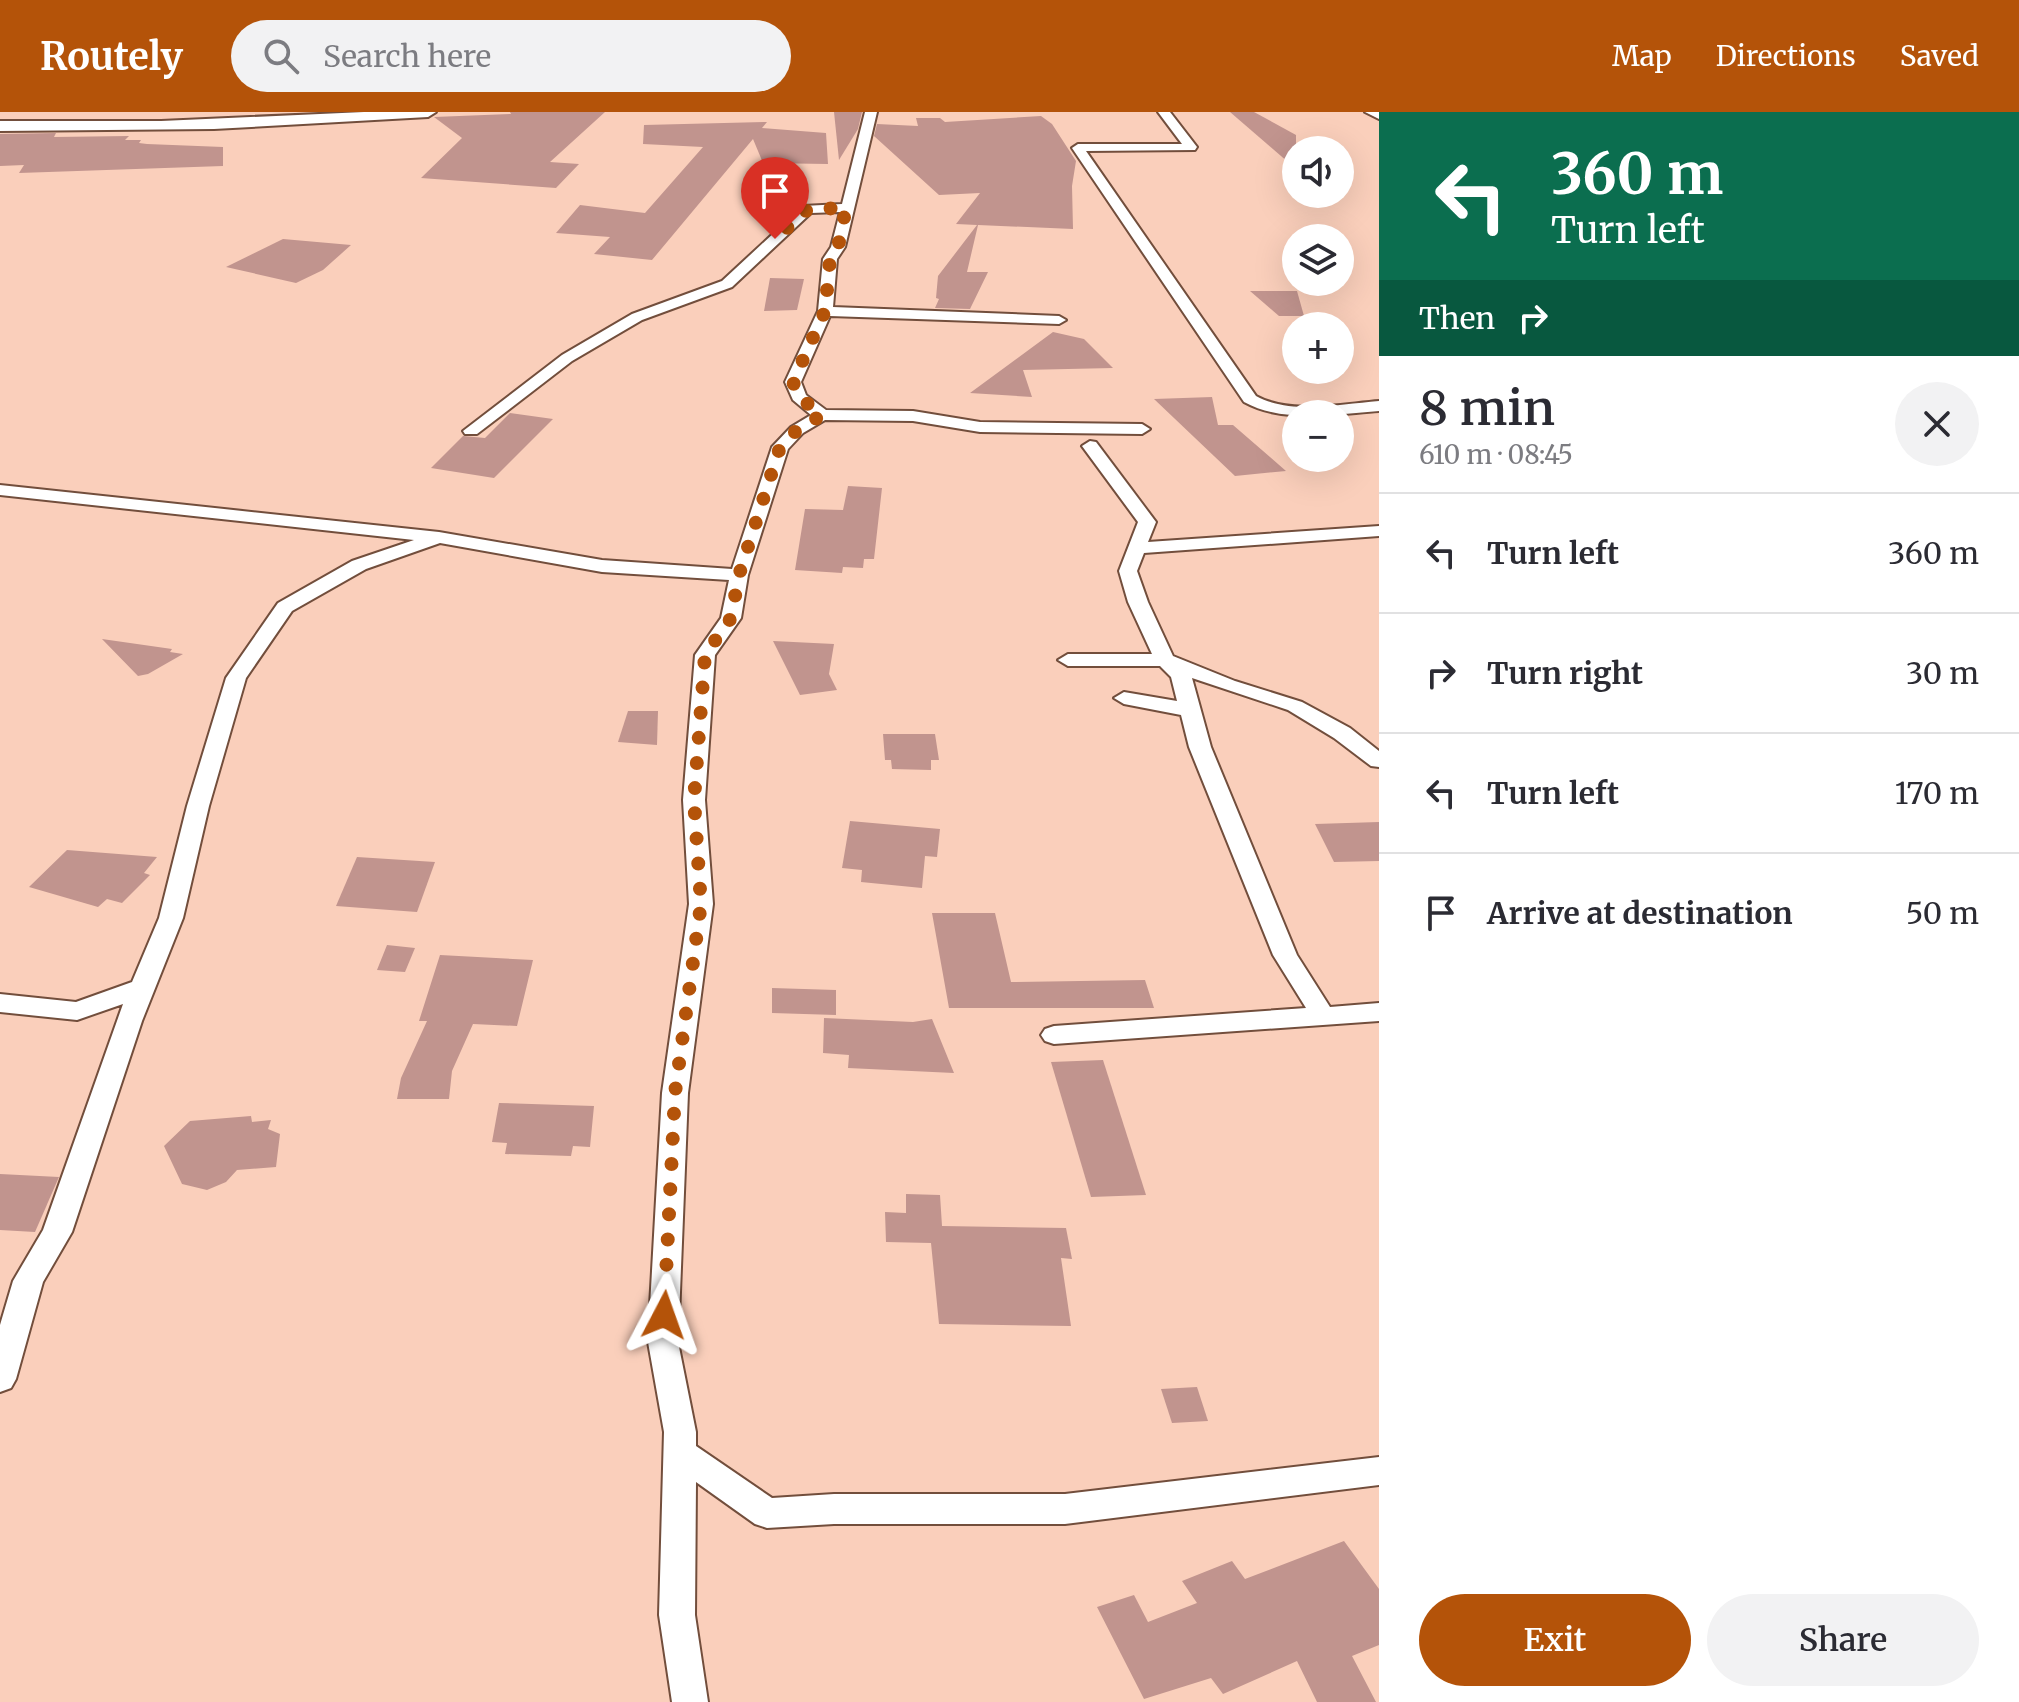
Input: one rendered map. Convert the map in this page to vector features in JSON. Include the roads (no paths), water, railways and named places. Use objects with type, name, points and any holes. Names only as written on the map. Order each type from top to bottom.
[{"type":"street","points":[[0,126],[80,128],[293,121],[428,112]]},
{"type":"street","points":[[822,415],[799,397],[793,382],[825,311],[830,259],[838,247],[871,112]]},
{"type":"street","points":[[1164,112],[1191,147],[1078,148],[1250,399],[1262,406],[1297,410],[1379,406]]},
{"type":"street","points":[[1371,112],[1379,116]]},
{"type":"street","points":[[471,431],[567,358],[637,317],[727,284],[808,209],[846,208]]},
{"type":"street","points":[[825,311],[1059,320]]},
{"type":"street","points":[[690,1702],[677,1615],[680,1432],[663,1342],[675,1093],[701,904],[694,800],[705,655],[731,618],[739,575],[780,447],[797,430],[822,415],[913,416],[980,427],[1142,429]]},
{"type":"street","points":[[1090,446],[1147,522],[1128,571],[1138,602],[1165,660],[1181,675],[1200,747],[1285,955],[1323,1016]]},
{"type":"street","points":[[0,490],[439,537],[602,566],[739,575]]},
{"type":"street","points":[[1137,548],[1379,531]]},
{"type":"street","points":[[0,1379],[28,1281],[57,1232],[142,988],[171,918],[198,806],[236,678],[285,607],[359,565],[439,537]]},
{"type":"street","points":[[1068,660],[1165,660],[1228,685],[1295,706],[1342,733],[1379,761]]},
{"type":"street","points":[[1124,698],[1190,710]]},
{"type":"street","points":[[0,1003],[77,1011],[142,988]]},
{"type":"street","points":[[1054,1035],[1379,1012]]},
{"type":"street","points":[[680,1453],[767,1513],[834,1509],[1065,1509],[1379,1471]]}]
